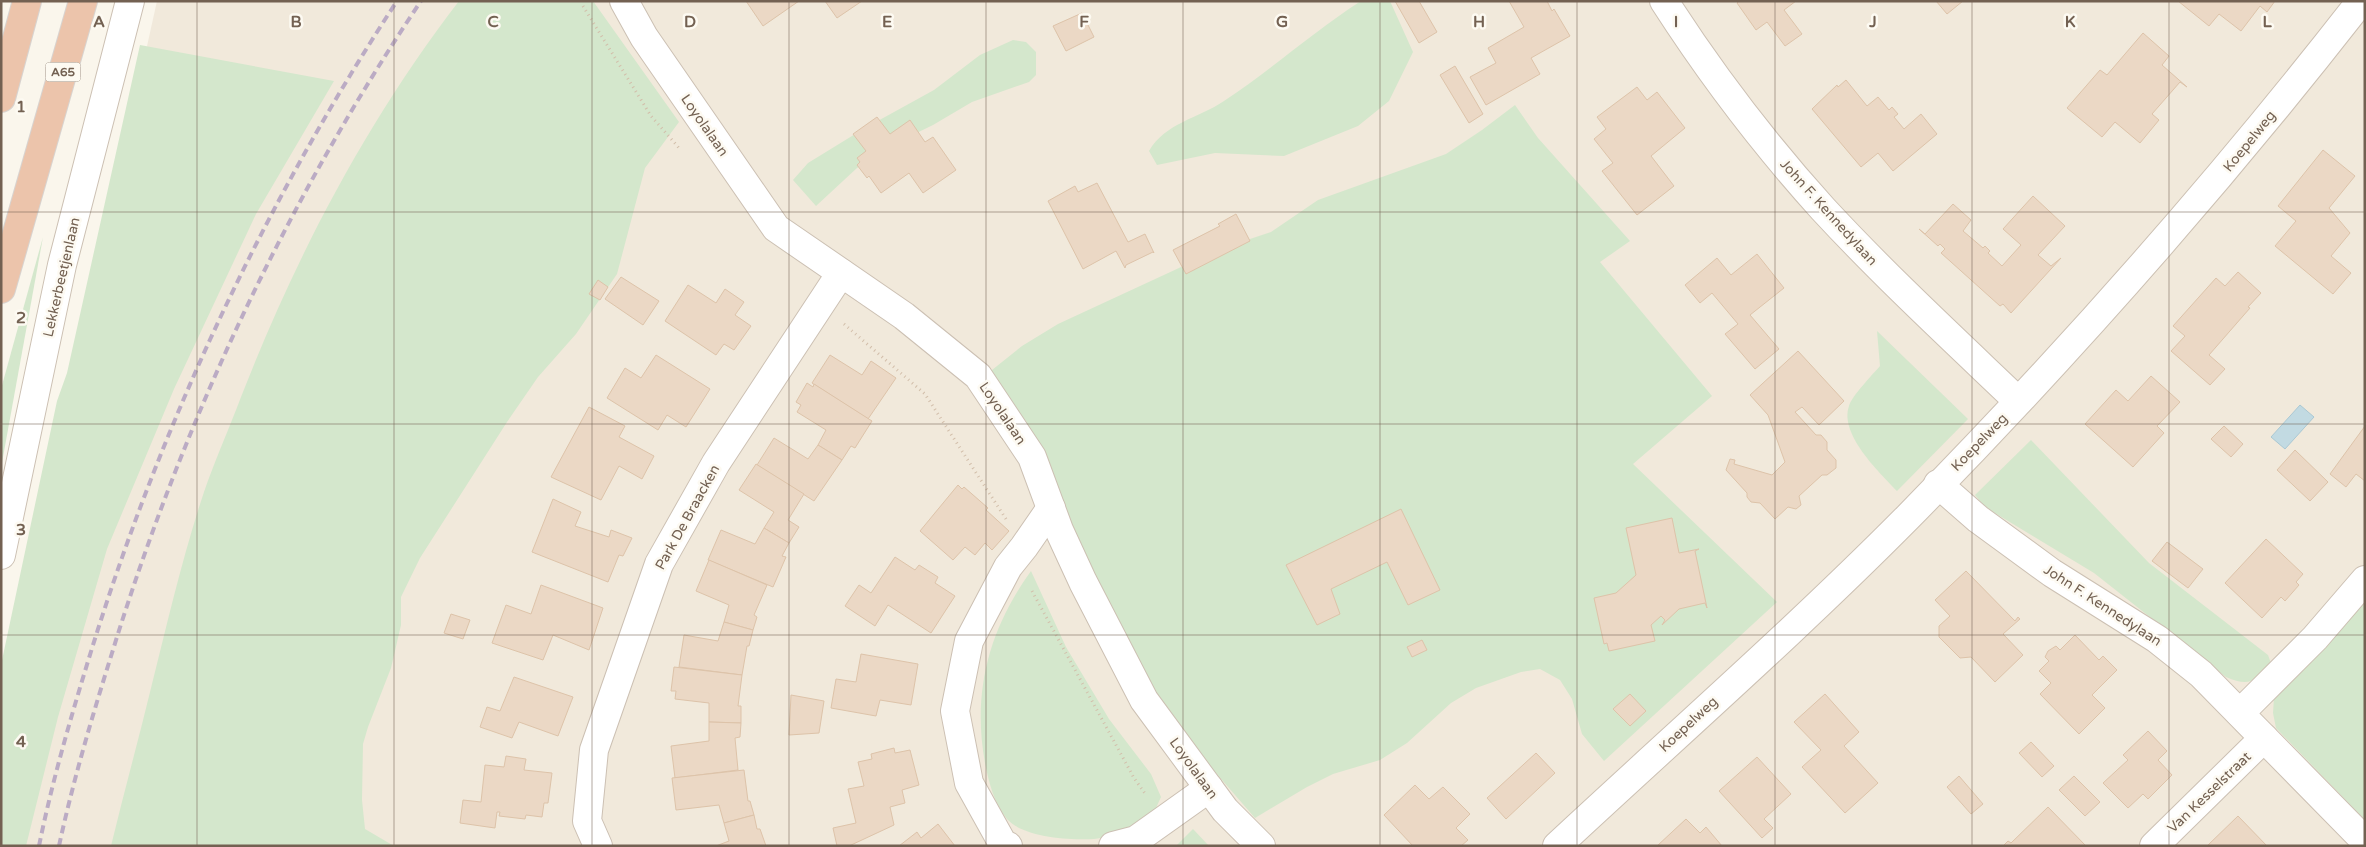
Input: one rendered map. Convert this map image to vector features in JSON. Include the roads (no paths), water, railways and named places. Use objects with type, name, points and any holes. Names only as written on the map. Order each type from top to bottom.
[{"type":"highway","points":[[1,98],[27,1]]},
{"type":"highway","name":"A65","points":[[1,289],[83,1]]},
{"type":"street","name":"Lekkerbeetjenlaan","points":[[1,556],[62,264],[130,1]]},
{"type":"street","name":"Loyolalaan","points":[[624,1],[644,37],[776,228],[904,316],[978,376],[1032,457],[1051,508],[1083,582],[1144,700],[1225,810],[1261,846]]},
{"type":"street","name":"John F. Kennedylaan","points":[[1664,1],[1718,78],[1785,164],[1823,208],[1905,295],[2018,401]]},
{"type":"street","name":"Koepelweg","points":[[1556,846],[1789,631],[1938,484],[2055,364],[2170,236],[2246,145],[2361,1]]},
{"type":"street","name":"Park De Braacken","points":[[598,846],[588,821],[594,750],[659,564],[716,463],[841,272]]},
{"type":"street","name":"John F. Kennedylaan","points":[[1938,484],[1978,519],[2052,573],[2157,639],[2200,674],[2365,841]]},
{"type":"street","points":[[1008,846],[1003,844],[969,783],[955,711],[969,641],[1008,567],[1051,508]]},
{"type":"street","points":[[2240,713],[2315,638],[2365,580]]},
{"type":"street","name":"Van Kesselstraat","points":[[2154,846],[2264,738]]},
{"type":"street","points":[[1114,846],[1136,840],[1209,788]]},
{"type":"water","points":[[2300,405],[2314,417],[2285,449],[2271,437]]},
{"type":"railway","points":[[39,846],[75,705],[117,571],[148,486],[183,402],[220,319],[260,237],[348,78],[397,1]]},
{"type":"railway","points":[[59,846],[70,797],[90,725],[140,567],[171,482],[205,398],[283,235],[326,155],[372,77],[421,1]]}]
